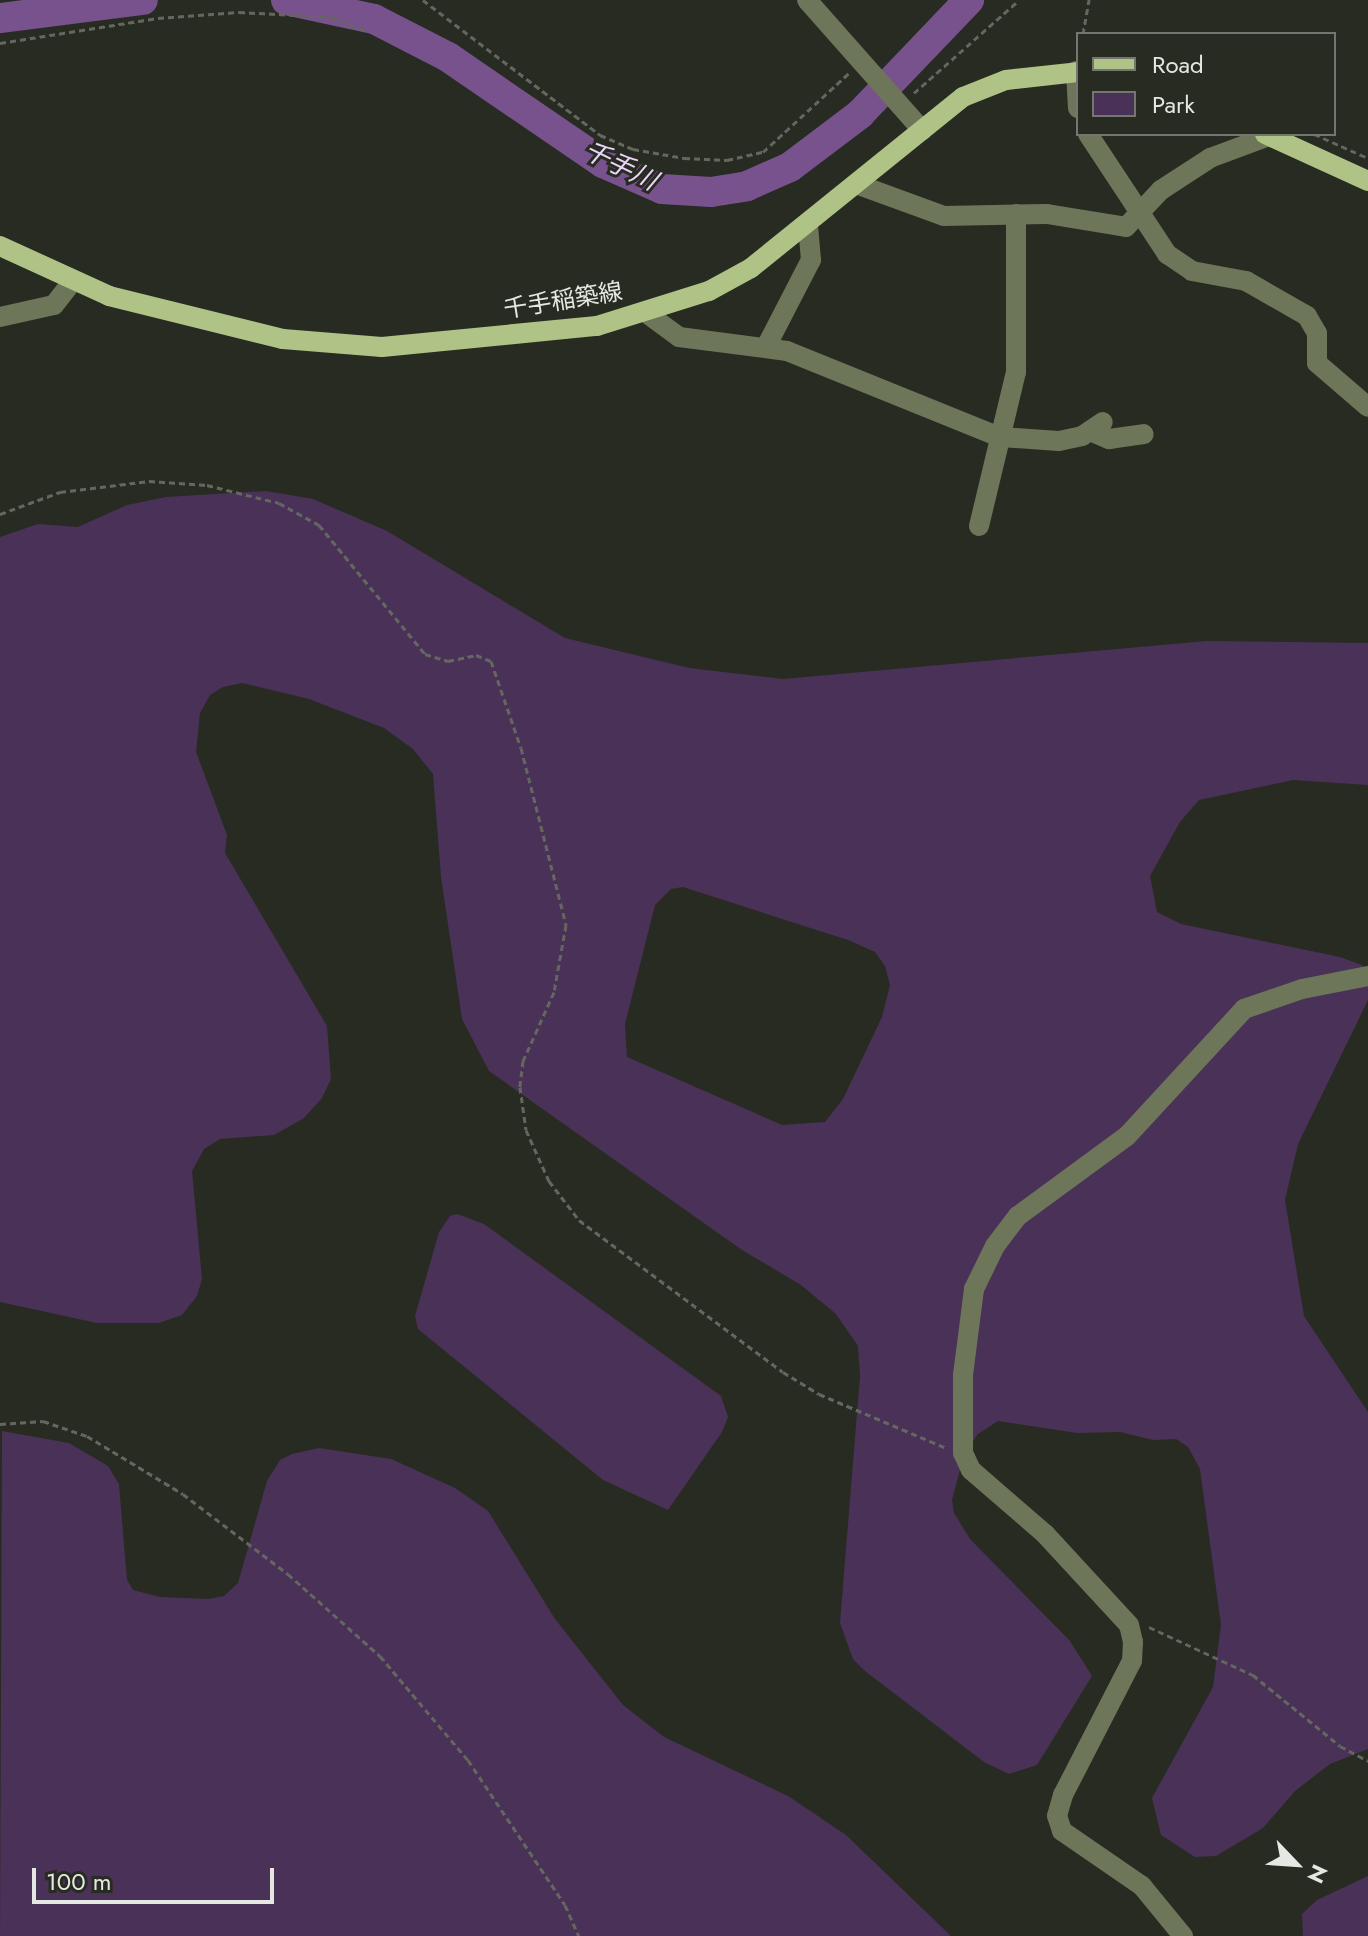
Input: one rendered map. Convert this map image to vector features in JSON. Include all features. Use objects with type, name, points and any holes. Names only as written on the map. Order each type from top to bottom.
[{"type":"main road","name":"千手稲築線","points":[[0,246],[109,296],[283,339],[382,347],[597,326],[709,291],[751,268],[859,185],[963,97],[1006,80],[1076,72]]},
{"type":"main road","points":[[1269,136],[1368,181]]},
{"type":"street","points":[[807,0],[922,130]]},
{"type":"street","points":[[1089,136],[1167,254],[1192,271],[1246,281],[1307,316],[1317,333],[1317,363],[1368,407]]},
{"type":"street","points":[[859,185],[944,216],[1016,214],[1126,227],[1141,216],[1161,190],[1210,158],[1265,136]]},
{"type":"street","points":[[979,526],[1020,338],[1016,214]]},
{"type":"street","points":[[766,347],[811,260],[808,225]]},
{"type":"street","points":[[0,317],[54,305],[73,281]]},
{"type":"street","points":[[645,312],[679,337],[766,347],[1000,437],[1059,441],[1096,426],[1109,439],[1144,434]]},
{"type":"street","points":[[1183,1936],[1142,1886],[1062,1831],[1057,1816],[1063,1795],[1132,1661],[1129,1625],[1045,1534],[971,1470],[963,1453],[963,1375],[974,1289],[995,1246],[1018,1216],[1127,1136],[1244,1009],[1302,989],[1368,976]]},
{"type":"path","points":[[423,0],[600,135],[633,149],[684,158],[727,160],[763,152],[862,64]]},
{"type":"path","points":[[902,107],[927,77],[1019,0]]},
{"type":"path","points":[[1083,32],[1089,0]]},
{"type":"path","points":[[0,43],[158,18],[239,12],[331,17],[365,31]]},
{"type":"path","points":[[1318,136],[1368,158]]},
{"type":"path","points":[[0,514],[60,492],[149,481],[207,485],[279,503],[319,525],[425,654],[448,661],[476,655],[491,661],[521,748],[566,925],[554,992],[523,1061],[520,1087],[526,1130],[549,1181],[579,1220],[783,1372],[915,1439],[963,1453]]},
{"type":"path","points":[[0,1424],[43,1421],[87,1436],[183,1494],[288,1574],[380,1656],[468,1760],[515,1824],[579,1936]]},
{"type":"path","points":[[1129,1625],[1155,1628],[1253,1675],[1340,1746],[1368,1761]]},
{"type":"green space","points":[[266,491],[313,499],[387,531],[565,638],[689,668],[783,679],[1207,641],[1368,643],[1368,785],[1293,780],[1199,800],[1180,822],[1150,876],[1157,912],[1181,924],[1340,957],[1362,965],[1368,979],[1368,1000],[1298,1144],[1285,1200],[1304,1316],[1368,1412],[1368,1749],[1330,1764],[1295,1791],[1263,1828],[1216,1856],[1195,1857],[1161,1835],[1152,1798],[1213,1687],[1221,1625],[1200,1469],[1188,1447],[1176,1439],[1153,1440],[1120,1432],[1077,1433],[998,1421],[978,1434],[964,1455],[952,1500],[954,1513],[970,1539],[1070,1641],[1092,1676],[1037,1765],[1009,1774],[984,1762],[865,1671],[853,1659],[840,1623],[860,1376],[858,1346],[836,1314],[801,1285],[742,1250],[489,1071],[462,1019],[441,877],[433,774],[413,749],[384,728],[309,699],[242,683],[223,687],[210,695],[200,713],[196,752],[227,835],[225,853],[327,1026],[331,1079],[322,1098],[304,1118],[274,1135],[220,1139],[204,1149],[192,1171],[202,1279],[197,1296],[182,1315],[159,1323],[97,1323],[0,1302],[0,537],[38,524],[78,527],[127,505],[166,497]],"holes":[[[683,887],[848,940],[875,952],[885,966],[890,985],[882,1017],[843,1099],[825,1122],[782,1125],[627,1057],[625,1024],[655,905],[671,889]]]},
{"type":"green space","points":[[457,1214],[484,1224],[721,1396],[728,1417],[722,1432],[668,1510],[603,1480],[418,1329],[415,1316],[439,1232],[450,1216]]},
{"type":"green space","points":[[2,1431],[69,1443],[108,1466],[119,1484],[127,1580],[133,1590],[160,1597],[208,1599],[224,1596],[238,1583],[267,1481],[280,1460],[292,1454],[319,1448],[391,1459],[455,1488],[488,1511],[555,1619],[623,1705],[664,1737],[788,1796],[846,1835],[951,1936],[0,1936]]},
{"type":"green space","points":[[1368,1876],[1368,1936],[1303,1936],[1302,1914],[1317,1900]]},
{"type":"waterway","name":"千手川","points":[[0,18],[143,0]]},
{"type":"waterway","name":"千手川","points":[[286,0],[374,19],[448,57],[603,163],[662,189],[711,192],[747,186],[790,167],[860,114],[969,0]]}]
